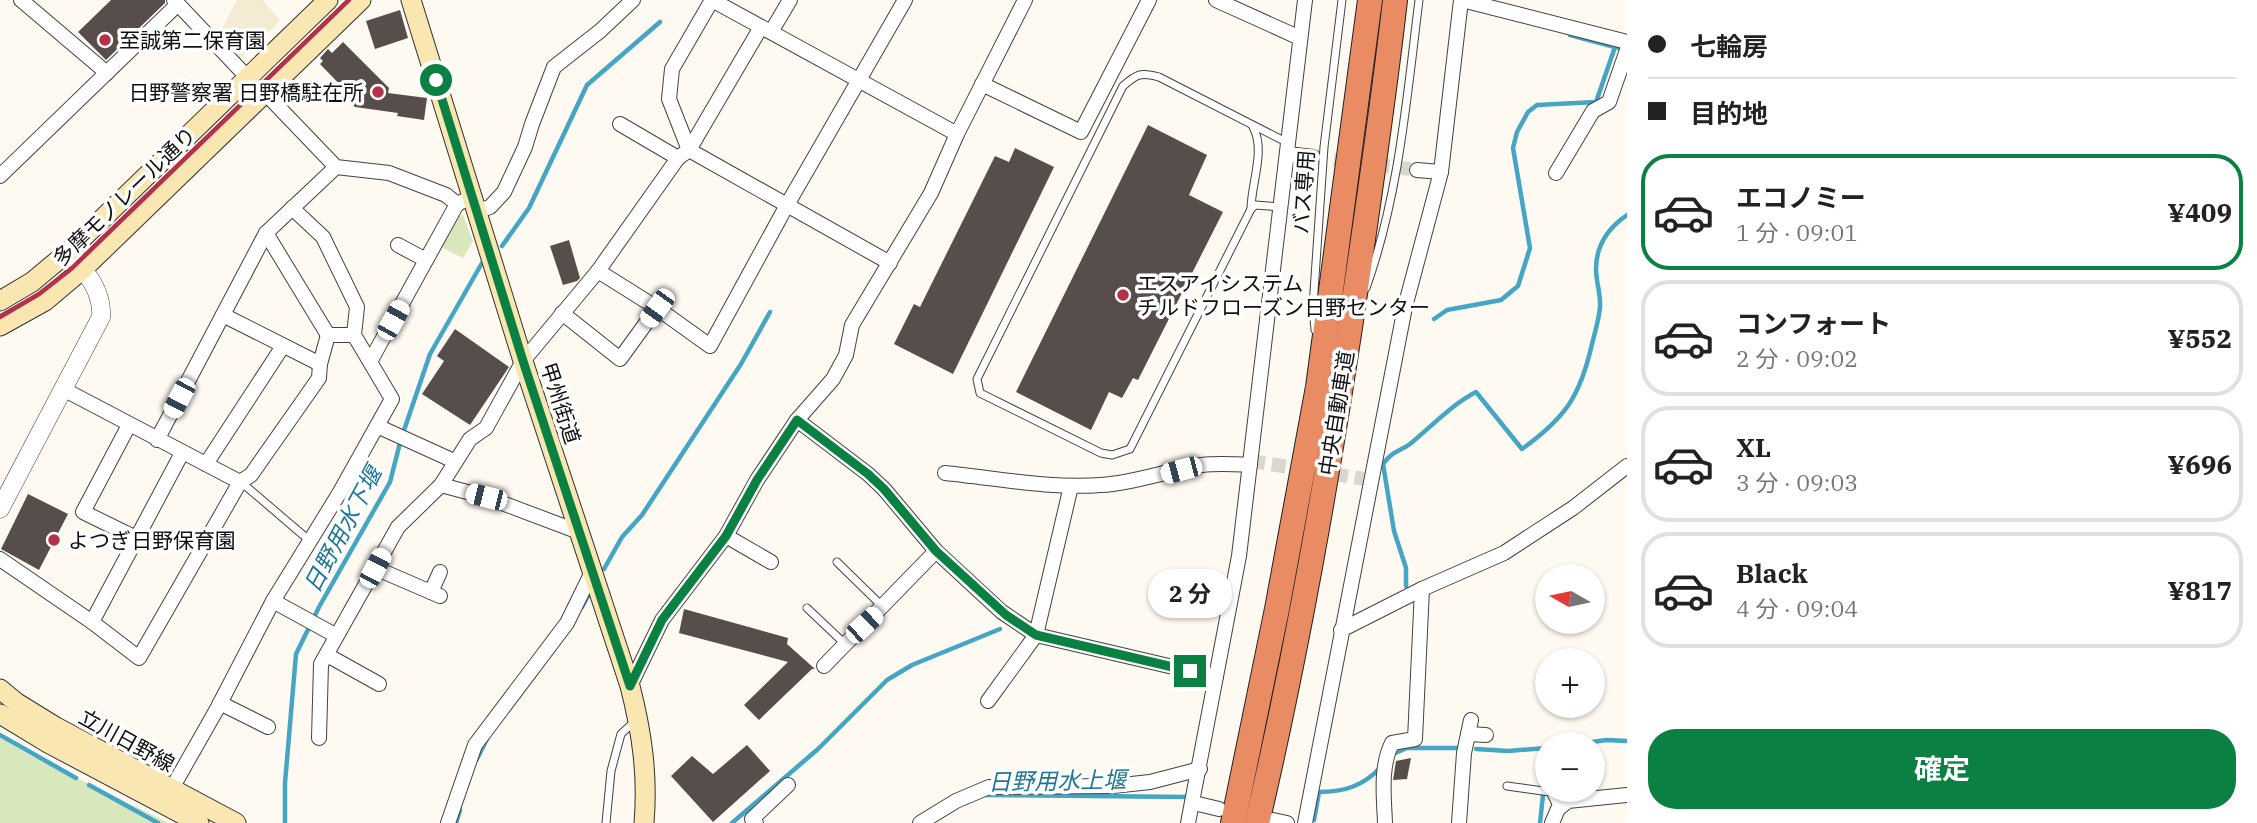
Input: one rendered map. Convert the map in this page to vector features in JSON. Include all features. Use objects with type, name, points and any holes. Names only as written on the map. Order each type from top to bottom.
[{"type":"highway","name":"中央自動車道","points":[[1226,816],[1277,609],[1318,387],[1370,0]]},
{"type":"highway","name":"中央自動車道","points":[[1272,822],[1273,752],[1321,512],[1387,79],[1395,0]]},
{"type":"main road","name":"多摩モノレール通り","points":[[0,301],[32,282],[68,252],[328,0]]},
{"type":"main road","name":"多摩モノレール通り","points":[[0,326],[44,301],[83,269],[361,0]]},
{"type":"main road","name":"甲州街道","points":[[411,0],[470,204],[630,686],[645,761],[644,823]]},
{"type":"main road","name":"立川日野線","points":[[0,689],[56,727],[236,823]]},
{"type":"main road","name":"立川日野線","points":[[0,714],[48,743],[200,823]]},
{"type":"street","points":[[22,0],[107,73]]},
{"type":"street","points":[[265,93],[336,167],[389,173],[470,204],[491,207],[504,192],[526,147],[554,67],[600,31],[633,0]]},
{"type":"street","points":[[684,154],[669,99],[672,69],[712,0],[957,134]]},
{"type":"street","points":[[319,738],[321,664],[398,527],[442,485],[454,461],[470,439],[486,428],[523,361],[598,271],[684,154],[766,30],[790,0]]},
{"type":"street","points":[[598,271],[710,346],[786,205],[905,0]]},
{"type":"street","points":[[630,686],[662,620],[726,536],[757,480],[797,420],[833,379],[846,355],[852,325],[931,193],[957,134],[1025,0]]},
{"type":"street","points":[[982,84],[1081,132],[1149,0]]},
{"type":"street","points":[[1216,0],[1300,38]]},
{"type":"street","points":[[1188,823],[1194,803],[1239,556],[1305,0]]},
{"type":"street","points":[[0,176],[176,2],[248,78]]},
{"type":"street","points":[[1305,823],[1405,307],[1441,172],[1470,2],[1627,48],[1609,102],[1593,111],[1556,173]]},
{"type":"street","points":[[620,124],[786,205],[890,264]]},
{"type":"street","points":[[1289,149],[1313,157]]},
{"type":"street","points":[[157,440],[266,233],[336,167]]},
{"type":"street","points":[[1417,170],[1441,172]]},
{"type":"street","points":[[370,360],[426,260],[470,204]]},
{"type":"street","points":[[171,790],[220,703],[272,601],[392,399],[354,335],[357,307],[323,237],[292,208]]},
{"type":"street","points":[[0,559],[139,658],[240,482],[251,474],[319,378],[328,335],[266,233]]},
{"type":"street","points":[[398,245],[426,260]]},
{"type":"street","points":[[0,509],[101,317],[99,296],[83,269],[68,252]]},
{"type":"street","points":[[562,313],[620,359],[657,308]]},
{"type":"street","points":[[223,315],[320,364]]},
{"type":"street","points":[[328,335],[354,335]]},
{"type":"street","points":[[206,464],[283,346]]},
{"type":"street","points":[[63,389],[240,482]]},
{"type":"street","points":[[797,420],[884,489],[936,551],[1006,615],[1036,635],[1216,677]]},
{"type":"street","points":[[129,425],[83,512],[136,538]]},
{"type":"street","points":[[377,426],[454,461]]},
{"type":"street","points":[[92,622],[182,453]]},
{"type":"street","points":[[945,473],[1071,486],[1126,482],[1220,463],[1251,465]]},
{"type":"street","points":[[1341,629],[1504,553],[1573,508],[1627,466]]},
{"type":"street","points":[[442,485],[486,497],[579,532]]},
{"type":"street","points":[[988,701],[1036,635],[1071,486]]},
{"type":"street","points":[[726,536],[771,562]]},
{"type":"street","points":[[824,666],[936,551]]},
{"type":"street","points":[[375,568],[435,594],[440,572]]},
{"type":"street","points":[[448,823],[475,745],[567,622],[593,570]]},
{"type":"street","points":[[1385,823],[1384,770],[1387,753],[1392,743],[1415,739],[1422,589]]},
{"type":"street","points":[[272,601],[335,635]]},
{"type":"street","points":[[327,655],[379,684]]},
{"type":"street","points":[[220,703],[268,727]]},
{"type":"street","points":[[1459,823],[1464,753],[1469,727],[1486,735]]},
{"type":"street","points":[[920,823],[956,801],[989,787],[1113,786],[1150,782],[1200,769]]},
{"type":"street","points":[[756,823],[752,820],[788,785]]},
{"type":"street","points":[[1552,823],[1558,809],[1568,801],[1627,795]]},
{"type":"street","points":[[1194,803],[1226,816]]},
{"type":"lane","name":"バス専用","points":[[1318,387],[1313,306],[1324,147],[1342,0]]},
{"type":"lane","points":[[1349,338],[1377,257],[1400,151],[1419,0]]},
{"type":"lane","points":[[1252,125],[1258,151],[1251,209],[1130,449],[1112,455],[1101,453],[980,393],[978,379],[1123,86],[1133,78],[1143,73],[1159,78],[1252,125],[1289,149]]},
{"type":"lane","points":[[1251,209],[1255,205],[1281,208]]},
{"type":"lane","points":[[240,482],[310,541]]},
{"type":"lane","points":[[837,562],[883,607]]},
{"type":"lane","points":[[807,608],[844,643]]},
{"type":"lane","points":[[606,823],[611,771],[621,734],[638,718]]},
{"type":"lane","points":[[1507,786],[1550,792],[1558,809]]},
{"type":"shaded area","points":[[237,0],[263,0],[280,21],[240,59],[218,36]]},
{"type":"green space","points":[[463,215],[473,241],[463,258],[441,247],[458,216]]},
{"type":"green space","points":[[0,736],[26,753],[169,823],[0,823]]},
{"type":"building","points":[[111,0],[165,0],[165,3],[106,60],[78,32]]},
{"type":"building","points":[[400,10],[408,38],[375,49],[366,21]]},
{"type":"building","points":[[343,42],[389,88],[388,93],[427,98],[424,120],[355,107],[347,98],[350,95],[320,64],[323,61],[320,58],[328,49],[332,53]]},
{"type":"building","name":"エスアイシステム チルドフローズン日野センター","points":[[1148,125],[1207,155],[1189,195],[1223,212],[1138,380],[1133,378],[1122,398],[1109,392],[1091,430],[1016,392]]},
{"type":"building","points":[[1015,148],[1054,167],[953,374],[894,344],[914,304],[920,307],[995,156],[1009,162]]},
{"type":"building","points":[[569,240],[580,278],[563,285],[550,246]]},
{"type":"building","points":[[455,329],[509,367],[470,425],[422,394],[444,361],[437,356]]},
{"type":"building","points":[[28,494],[68,514],[39,570],[1,549]]},
{"type":"building","points":[[684,609],[788,638],[787,644],[815,669],[759,720],[744,705],[788,662],[679,633]]},
{"type":"building","points":[[747,745],[770,771],[713,822],[671,776],[692,756],[713,774]]},
{"type":"building","points":[[1411,758],[1407,779],[1393,780],[1396,761]]},
{"type":"waterway","name":"日野用水下堰","points":[[502,246],[529,208],[587,85],[660,22]]},
{"type":"waterway","name":"日野用水上堰","points":[[1570,35],[1626,50]]},
{"type":"waterway","points":[[1434,319],[1447,310],[1501,300],[1518,286],[1530,248],[1513,148],[1517,132],[1528,112],[1537,105],[1596,102],[1615,47]]},
{"type":"waterway","points":[[1406,586],[1406,568],[1394,531],[1383,464],[1450,409],[1476,392],[1522,449],[1560,416],[1569,405],[1582,378],[1597,325],[1600,297],[1596,269],[1598,253],[1609,232],[1627,215]]},
{"type":"waterway","name":"日野用水下堰","points":[[285,823],[285,783],[296,654],[319,607],[390,482],[401,439],[430,354],[482,263]]},
{"type":"waterway","name":"日野用水下堰","points":[[604,569],[622,537],[642,515],[741,364],[770,312]]},
{"type":"waterway","name":"日野用水下堰","points":[[582,607],[588,596]]},
{"type":"waterway","points":[[732,823],[818,749],[887,680],[912,665],[1000,629]]},
{"type":"waterway","points":[[0,735],[76,778]]},
{"type":"waterway","name":"日野用水下堰","points":[[477,759],[487,739]]},
{"type":"waterway","name":"日野用水上堰","points":[[1605,740],[1627,741]]},
{"type":"waterway","name":"日野用水上堰","points":[[1393,754],[1407,748],[1461,748]]},
{"type":"waterway","name":"日野用水上堰","points":[[1476,749],[1535,749]]},
{"type":"waterway","name":"日野用水上堰","points":[[1314,820],[1319,792],[1352,787],[1380,768]]},
{"type":"waterway","points":[[89,785],[158,823]]},
{"type":"waterway","name":"日野用水上堰","points":[[985,795],[1188,797]]},
{"type":"waterway","points":[[1540,823],[1542,802]]},
{"type":"waterway","name":"日野用水下堰","points":[[456,823],[460,810]]},
{"type":"tunnel","points":[[1313,157],[1417,170]]},
{"type":"tunnel","points":[[1251,461],[1371,480]]},
{"type":"railway","points":[[0,317],[39,294],[71,269],[349,0]]},
{"type":"place","name":"至誠第二保育園","points":[[105,40]]},
{"type":"place","name":"日野警察署 日野橋駐在所","points":[[378,92]]},
{"type":"place","name":"エスアイシステム チルドフローズン日野センター","points":[[1123,295]]},
{"type":"place","name":"よつぎ日野保育園","points":[[54,540]]},
{"type":"route","points":[[436,80],[523,361],[630,686],[662,620],[726,536],[757,480],[797,420],[868,474],[936,551],[1006,615],[1036,635],[1190,671]]}]
